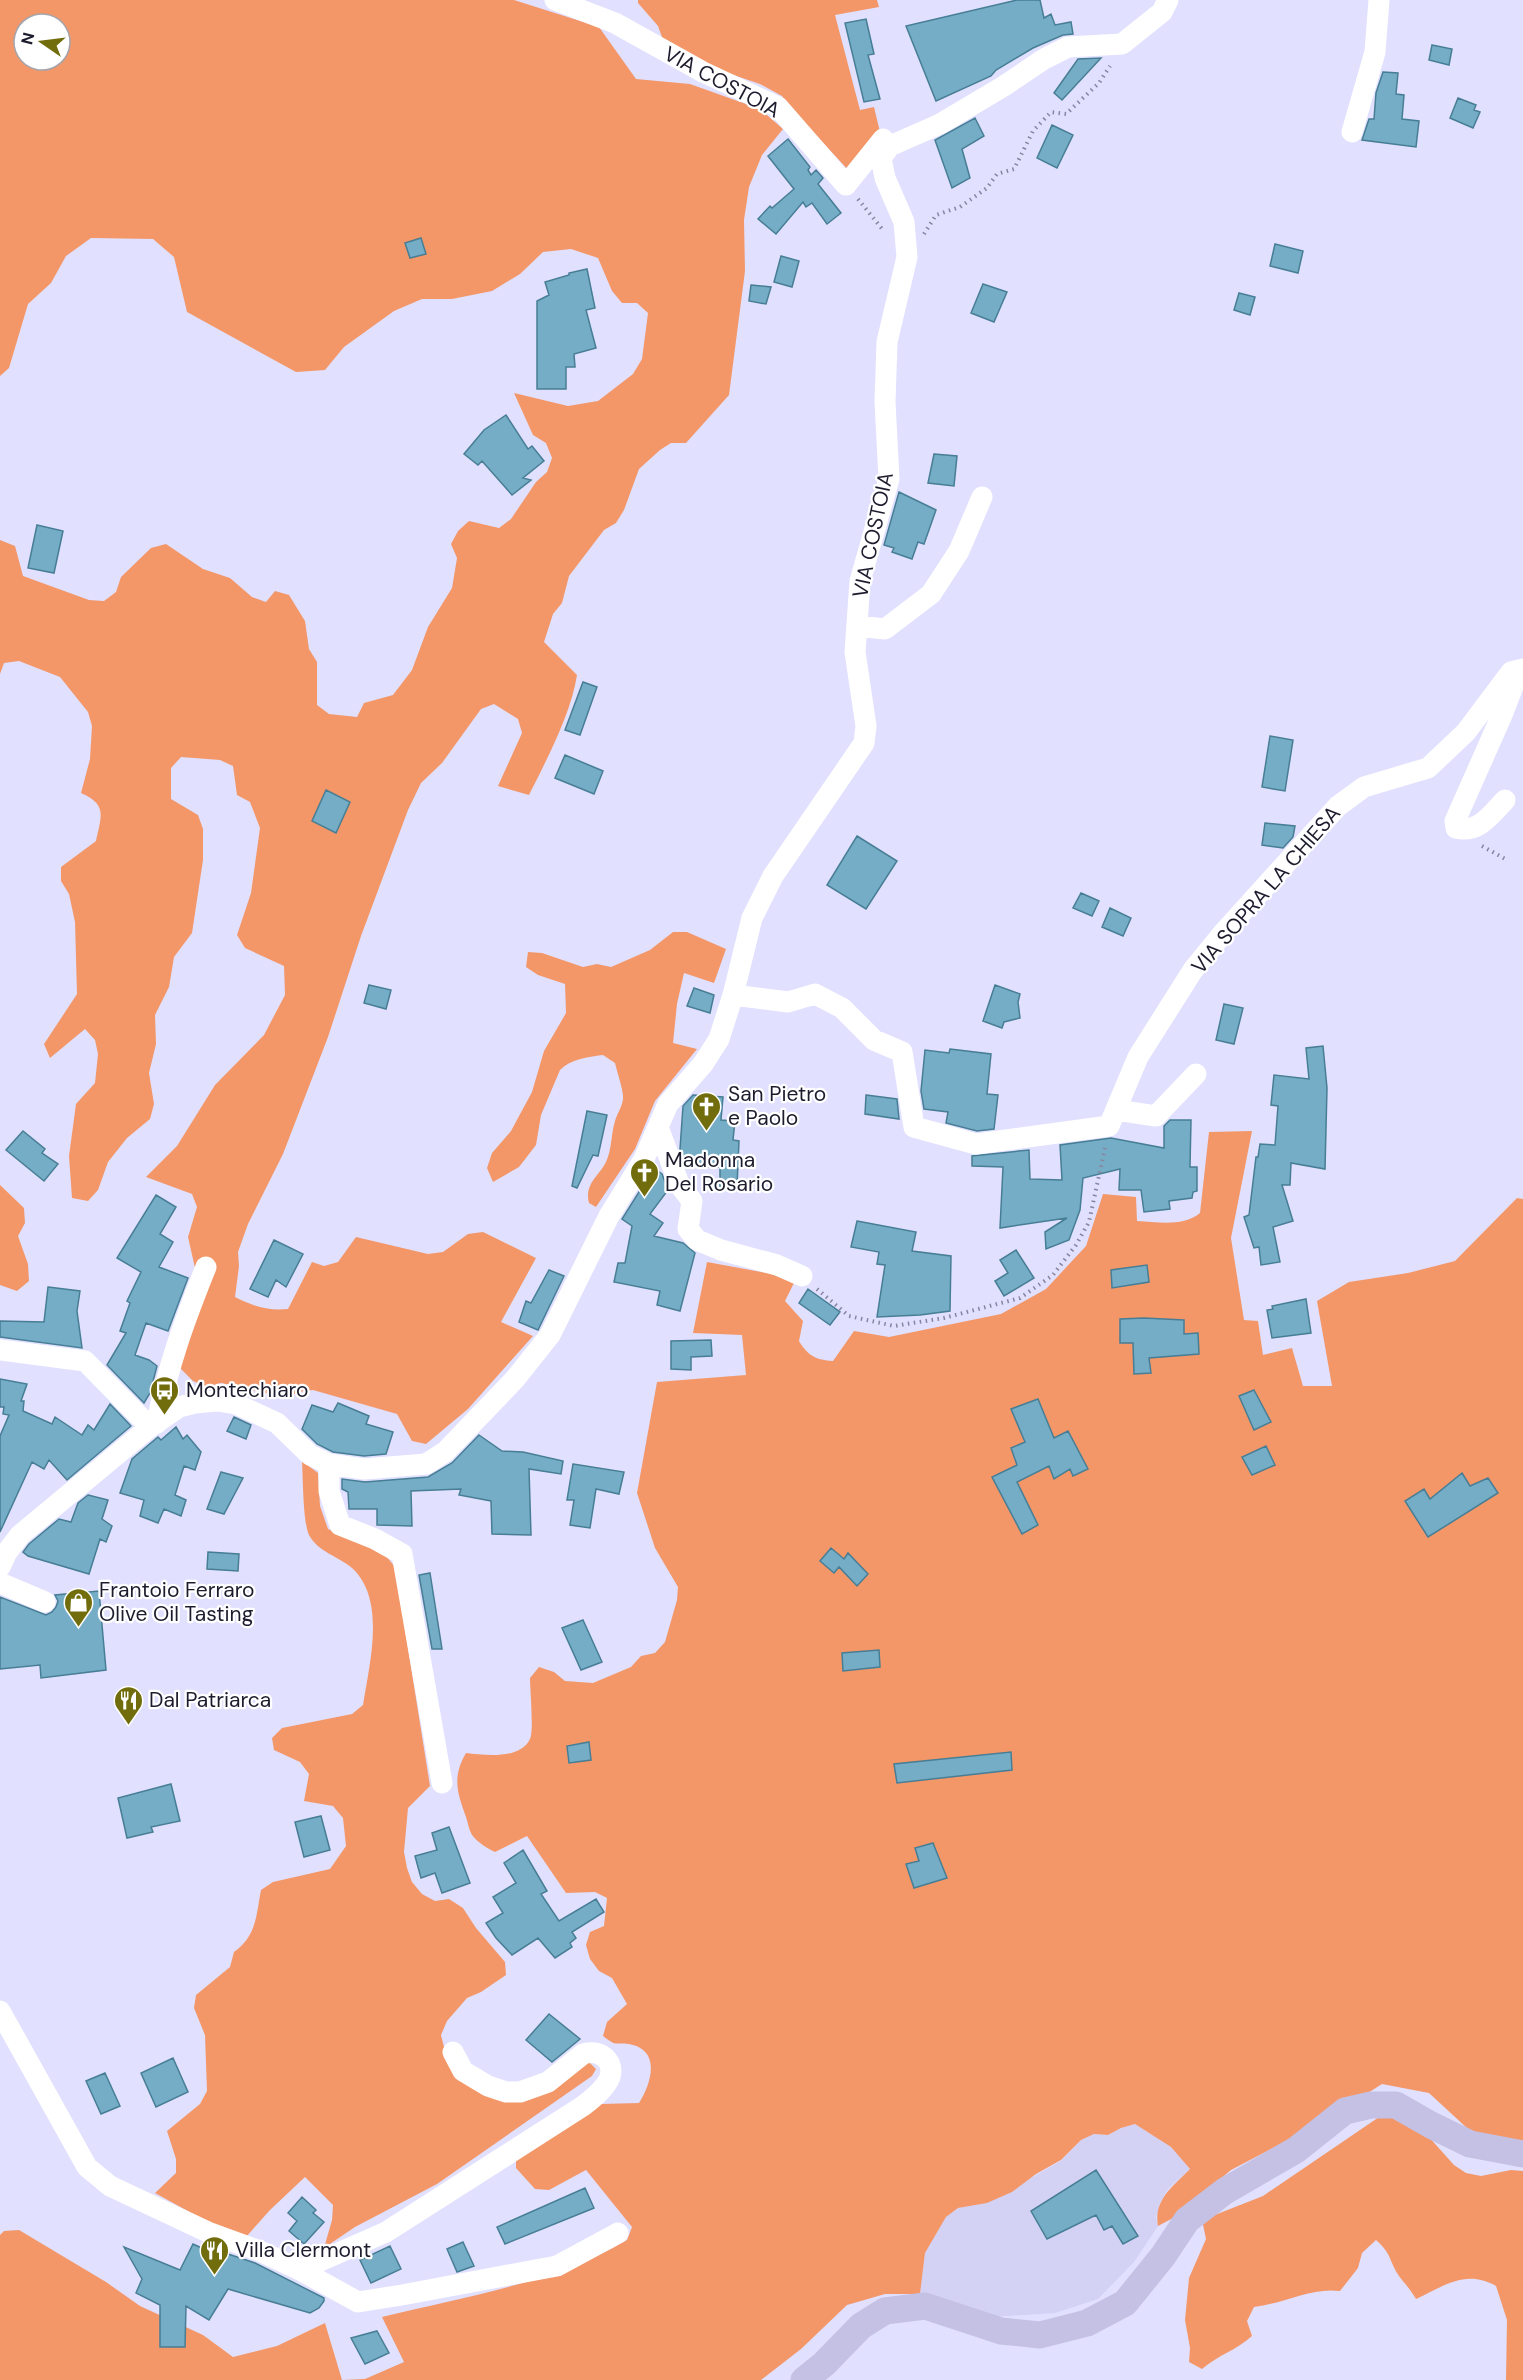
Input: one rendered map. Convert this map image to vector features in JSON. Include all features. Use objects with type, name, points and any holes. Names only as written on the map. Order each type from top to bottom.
[{"type":"main road","points":[[804,2380],[824,2364],[861,2326],[885,2311],[925,2307],[1000,2331],[1040,2335],[1087,2323],[1125,2303],[1163,2256],[1187,2220],[1225,2191],[1296,2150],[1345,2110],[1371,2104],[1396,2105],[1470,2144],[1523,2154]]},
{"type":"street","name":"VIA COSTOIA","points":[[555,0],[615,23],[702,72],[778,107],[846,185]]},
{"type":"street","points":[[907,257],[904,222],[885,178],[881,158],[890,146],[929,129],[1004,86],[1044,59],[1068,47],[1122,44],[1162,12],[1168,0]]},
{"type":"street","points":[[1352,132],[1375,52],[1379,0]]},
{"type":"street","points":[[846,185],[887,134],[911,126],[929,129]]},
{"type":"street","name":"VIA COSTOIA","points":[[329,1464],[364,1469],[426,1464],[445,1452],[471,1427],[515,1379],[550,1335],[609,1216],[644,1159],[668,1104],[704,1064],[719,1039],[733,995],[752,918],[768,887],[864,743],[866,726],[855,652],[860,581],[889,479],[885,402],[887,342],[907,257]]},
{"type":"street","points":[[857,626],[885,629],[931,594],[959,551],[982,497]]},
{"type":"street","points":[[1505,800],[1482,824],[1466,831],[1456,828],[1455,821],[1521,669]]},
{"type":"street","name":"VIA SOPRA LA CHIESA","points":[[1112,1118],[1138,1057],[1193,970],[1224,932],[1338,806],[1364,787],[1428,768],[1466,732],[1511,672],[1521,669]]},
{"type":"street","points":[[733,995],[788,1002],[815,994],[842,1008],[874,1040],[902,1052],[914,1127],[976,1144],[1112,1118],[1156,1116],[1196,1074]]},
{"type":"street","points":[[658,1127],[679,1185],[692,1201],[688,1228],[697,1240],[721,1250],[777,1265],[802,1276]]},
{"type":"street","points":[[153,1425],[179,1334],[206,1268]]},
{"type":"street","points":[[0,1350],[85,1361],[153,1425]]},
{"type":"street","points":[[0,1567],[7,1552],[20,1536],[153,1425],[179,1407],[195,1402],[217,1401],[236,1404],[277,1423],[310,1455],[329,1464],[329,1491],[340,1526],[375,1539],[402,1554],[442,1783]]},
{"type":"street","points":[[0,1583],[45,1602]]},
{"type":"street","points":[[0,2011],[87,2167],[110,2186],[210,2233],[260,2251],[358,2302],[557,2266],[618,2233]]},
{"type":"street","points":[[300,2270],[386,2232],[527,2143],[592,2099],[607,2083],[610,2071],[606,2059],[595,2052],[589,2052],[583,2054],[548,2082],[520,2092],[506,2092],[488,2086],[463,2071],[453,2052]]},
{"type":"path","points":[[907,257],[920,238],[928,231],[936,215],[960,207],[987,188],[997,174],[1014,169],[1033,131],[1051,112],[1066,114],[1079,103],[1099,83],[1119,54],[1122,44]]},
{"type":"path","points":[[846,185],[883,230]]},
{"type":"path","points":[[802,1276],[849,1316],[894,1326],[944,1318],[1020,1298],[1053,1275],[1076,1245],[1089,1222],[1112,1118]]},
{"type":"shaded area","points":[[0,0],[514,0],[599,27],[636,79],[690,84],[760,109],[783,129],[762,155],[749,187],[744,220],[745,271],[729,395],[686,443],[671,443],[639,469],[624,510],[616,523],[604,530],[569,576],[562,603],[553,614],[544,642],[577,675],[564,721],[529,795],[498,786],[522,733],[518,719],[494,704],[481,709],[442,763],[421,783],[408,810],[361,936],[328,1037],[283,1154],[248,1224],[238,1252],[239,1266],[235,1297],[260,1307],[273,1309],[288,1309],[312,1262],[324,1266],[338,1262],[356,1237],[428,1254],[443,1252],[468,1234],[483,1232],[536,1258],[501,1322],[533,1336],[468,1409],[426,1444],[412,1441],[397,1414],[313,1390],[298,1392],[287,1398],[221,1383],[207,1387],[193,1381],[181,1369],[176,1354],[200,1290],[188,1237],[197,1207],[192,1194],[146,1177],[177,1146],[215,1085],[264,1035],[285,995],[284,966],[245,948],[237,935],[251,893],[260,828],[250,802],[237,795],[233,766],[220,760],[181,757],[171,768],[171,799],[198,815],[203,829],[203,860],[192,933],[174,957],[169,987],[155,1015],[156,1044],[149,1073],[154,1104],[150,1119],[127,1138],[108,1162],[98,1190],[88,1201],[72,1198],[69,1156],[76,1104],[95,1083],[98,1054],[95,1040],[85,1029],[50,1058],[44,1044],[77,994],[75,922],[69,894],[61,881],[61,867],[96,841],[101,818],[99,807],[90,797],[81,793],[90,759],[92,726],[88,712],[60,677],[19,661],[4,663],[0,674],[0,540],[15,546],[23,576],[89,600],[104,601],[116,592],[121,577],[151,548],[166,544],[203,569],[230,578],[252,597],[266,602],[275,591],[289,595],[305,621],[309,649],[317,662],[317,705],[329,714],[357,717],[364,703],[393,695],[412,670],[428,627],[452,588],[457,558],[451,544],[458,531],[469,521],[499,528],[511,519],[536,482],[547,472],[552,458],[546,443],[533,435],[514,393],[568,406],[598,401],[633,374],[642,359],[648,313],[637,303],[622,303],[612,291],[598,258],[571,249],[543,252],[520,274],[492,291],[452,299],[422,299],[394,311],[344,347],[325,370],[296,372],[187,312],[174,257],[153,239],[91,238],[66,256],[51,283],[28,304],[9,368],[0,376]]},
{"type":"shaded area","points":[[638,0],[877,0],[879,7],[835,15],[860,110],[874,107],[880,132],[850,172],[782,96],[760,84],[686,59],[663,40],[658,26],[638,3]]},
{"type":"shaded area","points":[[673,932],[687,932],[726,949],[714,983],[684,973],[677,1004],[673,1043],[697,1049],[655,1101],[635,1149],[596,1207],[589,1203],[590,1185],[608,1157],[616,1118],[623,1099],[615,1063],[603,1055],[574,1061],[560,1070],[541,1115],[536,1145],[519,1167],[493,1182],[487,1168],[492,1153],[511,1131],[532,1092],[544,1051],[566,1013],[565,984],[538,975],[526,967],[528,952],[542,953],[583,967],[597,964],[611,967],[650,950]]},
{"type":"shaded area","points":[[1252,1131],[1231,1238],[1244,1320],[1258,1321],[1263,1355],[1292,1348],[1303,1386],[1332,1386],[1317,1301],[1349,1282],[1408,1273],[1455,1261],[1517,1198],[1523,1199],[1523,2144],[1494,2142],[1468,2129],[1429,2093],[1382,2084],[1324,2121],[1231,2170],[1175,2217],[1158,2226],[1157,2216],[1162,2201],[1190,2169],[1171,2147],[1135,2124],[1108,2135],[1094,2134],[1081,2140],[1061,2160],[1036,2174],[1012,2192],[987,2203],[958,2208],[946,2217],[925,2253],[920,2294],[885,2294],[847,2305],[801,2349],[761,2380],[342,2380],[365,2379],[404,2362],[382,2317],[539,2278],[599,2255],[627,2240],[632,2227],[586,2170],[549,2190],[535,2189],[516,2168],[516,2158],[601,2104],[639,2103],[647,2087],[651,2069],[646,2053],[639,2047],[613,2043],[603,2036],[607,2022],[627,2004],[612,1978],[599,1971],[590,1959],[586,1945],[590,1932],[604,1926],[607,1898],[595,1892],[566,1893],[527,1836],[495,1852],[480,1843],[469,1829],[458,1792],[457,1777],[466,1753],[501,1755],[525,1746],[530,1739],[532,1728],[530,1678],[539,1667],[554,1672],[565,1681],[593,1683],[631,1667],[641,1656],[655,1653],[665,1642],[677,1600],[678,1587],[655,1548],[637,1493],[657,1382],[746,1375],[742,1335],[693,1333],[707,1262],[772,1274],[794,1283],[785,1301],[803,1321],[799,1341],[813,1356],[833,1361],[854,1331],[889,1337],[1001,1314],[1046,1289],[1086,1246],[1103,1194],[1136,1197],[1137,1221],[1170,1223],[1193,1217],[1200,1213],[1209,1132]]},
{"type":"shaded area","points":[[0,1185],[24,1208],[25,1223],[18,1236],[28,1264],[29,1281],[17,1291],[0,1285]]},
{"type":"shaded area","points":[[302,1461],[318,1473],[320,1506],[328,1529],[382,1551],[395,1567],[430,1786],[408,1808],[404,1852],[412,1882],[422,1894],[435,1901],[449,1899],[463,1908],[476,1928],[505,1962],[506,1975],[481,1992],[467,1998],[447,2021],[441,2035],[449,2067],[485,2095],[589,2062],[596,2069],[592,2076],[437,2184],[355,2227],[324,2248],[332,2220],[333,2205],[305,2177],[270,2210],[246,2237],[213,2225],[155,2193],[176,2173],[176,2159],[167,2131],[200,2104],[207,2091],[205,2035],[194,2008],[196,1995],[230,1967],[234,1952],[242,1946],[251,1932],[261,1890],[273,1882],[330,1869],[346,1846],[343,1818],[333,1806],[304,1801],[309,1774],[300,1762],[274,1750],[272,1738],[282,1728],[352,1714],[363,1705],[371,1653],[372,1615],[363,1581],[352,1568],[323,1550],[309,1535],[304,1510]]},
{"type":"shaded area","points":[[1382,2115],[1396,2116],[1428,2136],[1454,2165],[1466,2173],[1481,2176],[1511,2170],[1523,2171],[1523,2380],[1506,2380],[1507,2320],[1496,2286],[1485,2281],[1465,2279],[1455,2281],[1416,2299],[1399,2276],[1385,2249],[1376,2240],[1362,2253],[1358,2268],[1340,2291],[1318,2291],[1254,2307],[1247,2321],[1252,2336],[1202,2369],[1189,2362],[1190,2348],[1185,2320],[1189,2278],[1206,2239],[1202,2220],[1263,2196]]},
{"type":"shaded area","points":[[1135,2124],[1171,2147],[1190,2169],[1168,2189],[1160,2203],[1156,2217],[1158,2226],[1134,2262],[1098,2299],[1055,2313],[992,2317],[920,2294],[925,2253],[946,2217],[958,2208],[987,2203],[1061,2161],[1081,2140],[1094,2134],[1108,2135]]},
{"type":"shaded area","points":[[19,2230],[106,2282],[140,2306],[203,2335],[233,2357],[277,2346],[325,2323],[342,2380],[0,2380],[0,2235],[4,2231]]},
{"type":"building","points":[[1017,0],[1040,0],[1044,18],[1051,14],[1055,25],[1071,22],[1073,34],[1063,35],[1033,48],[996,70],[991,76],[936,101],[906,26]]},
{"type":"building","points":[[866,19],[874,54],[868,55],[880,99],[864,102],[845,23]]},
{"type":"building","points":[[1432,45],[1452,49],[1449,65],[1429,60]]},
{"type":"building","points":[[1101,58],[1062,100],[1054,93],[1078,59]]},
{"type":"building","points":[[1383,72],[1398,73],[1396,94],[1404,95],[1402,119],[1419,121],[1416,147],[1362,140],[1369,119],[1374,119],[1376,93]]},
{"type":"building","points":[[1458,98],[1476,105],[1474,110],[1480,112],[1473,128],[1450,118]]},
{"type":"building","points":[[975,118],[984,136],[962,149],[970,178],[952,188],[935,140]]},
{"type":"building","points":[[1052,125],[1073,135],[1057,168],[1037,158]]},
{"type":"building","points":[[788,139],[810,167],[808,170],[811,175],[816,170],[823,178],[818,184],[841,213],[827,224],[812,203],[806,207],[803,202],[776,234],[758,219],[770,206],[772,208],[794,189],[768,156]]},
{"type":"building","points":[[421,238],[426,254],[410,258],[405,243]]},
{"type":"building","points":[[1275,244],[1303,251],[1298,273],[1270,266]]},
{"type":"building","points":[[781,256],[799,261],[792,287],[774,282]]},
{"type":"building","points":[[587,269],[595,308],[586,310],[596,348],[574,354],[575,367],[566,367],[566,389],[537,389],[537,301],[549,295],[545,282]]},
{"type":"building","points":[[983,284],[1007,292],[994,322],[971,313]]},
{"type":"building","points":[[751,285],[771,287],[766,304],[749,301]]},
{"type":"building","points":[[1239,293],[1255,297],[1250,315],[1234,310]]},
{"type":"building","points":[[506,415],[528,449],[532,446],[544,461],[523,478],[531,480],[512,495],[482,461],[478,465],[464,454],[484,430]]},
{"type":"building","points":[[934,454],[957,456],[954,486],[928,483]]},
{"type":"building","points":[[899,492],[936,510],[924,544],[918,542],[912,559],[892,552],[894,548],[884,545]]},
{"type":"building","points":[[37,525],[63,531],[54,573],[28,568]]},
{"type":"building","points":[[583,682],[597,687],[580,735],[565,730]]},
{"type":"building","points":[[1270,736],[1293,740],[1285,791],[1262,787]]},
{"type":"building","points":[[565,755],[603,771],[594,794],[555,778]]},
{"type":"building","points":[[326,790],[350,802],[336,833],[312,821]]},
{"type":"building","points":[[1265,823],[1295,826],[1293,837],[1283,848],[1262,845]]},
{"type":"building","points":[[857,836],[897,861],[866,909],[827,885]]},
{"type":"building","points":[[1081,893],[1099,901],[1092,916],[1073,908]]},
{"type":"building","points":[[1110,908],[1131,918],[1123,936],[1102,927]]},
{"type":"building","points":[[369,985],[391,990],[386,1009],[364,1003]]},
{"type":"building","points":[[995,985],[1020,994],[1018,1002],[1020,1018],[1004,1022],[1002,1028],[983,1021]]},
{"type":"building","points":[[694,988],[714,995],[710,1013],[687,1006]]},
{"type":"building","points":[[1224,1004],[1243,1008],[1234,1044],[1216,1040]]},
{"type":"building","points":[[1323,1046],[1327,1088],[1325,1169],[1291,1163],[1290,1185],[1282,1185],[1293,1221],[1273,1227],[1280,1262],[1261,1265],[1259,1247],[1254,1248],[1244,1217],[1249,1215],[1256,1157],[1258,1157],[1260,1144],[1275,1145],[1278,1106],[1271,1105],[1274,1075],[1309,1079],[1306,1048]]},
{"type":"building","points":[[950,1049],[991,1054],[987,1094],[998,1095],[994,1129],[977,1131],[946,1123],[948,1112],[924,1109],[921,1091],[925,1050],[949,1053]]},
{"type":"building","name":"San Pietro e Paolo","points":[[693,1095],[723,1097],[721,1120],[735,1121],[733,1140],[739,1141],[737,1187],[720,1186],[720,1167],[686,1166],[680,1149],[683,1106]]},
{"type":"building","points":[[866,1095],[897,1099],[899,1119],[865,1114]]},
{"type":"building","points":[[587,1111],[607,1115],[598,1156],[593,1155],[577,1188],[572,1186]]},
{"type":"building","points":[[1170,1120],[1191,1120],[1190,1167],[1197,1167],[1197,1191],[1193,1192],[1192,1198],[1169,1201],[1170,1209],[1144,1212],[1141,1190],[1119,1190],[1120,1169],[1083,1178],[1080,1210],[1069,1240],[1046,1249],[1045,1232],[1067,1218],[1000,1228],[1003,1167],[972,1166],[972,1156],[1029,1150],[1030,1179],[1062,1180],[1060,1145],[1111,1138],[1164,1148],[1164,1126]]},
{"type":"building","points":[[23,1131],[45,1149],[42,1153],[58,1164],[44,1181],[6,1150]]},
{"type":"building","points":[[654,1168],[662,1174],[668,1190],[650,1214],[663,1223],[654,1236],[683,1243],[695,1253],[680,1311],[657,1305],[660,1291],[614,1282],[618,1263],[625,1263],[632,1226],[622,1219]]},
{"type":"building","points":[[156,1195],[176,1207],[160,1234],[173,1242],[159,1267],[188,1278],[168,1331],[146,1323],[135,1355],[157,1366],[150,1393],[144,1403],[107,1365],[126,1333],[120,1331],[130,1303],[127,1301],[141,1272],[117,1258]]},
{"type":"building","points":[[857,1221],[916,1232],[912,1251],[951,1256],[950,1311],[877,1317],[885,1265],[877,1264],[879,1252],[851,1247]]},
{"type":"building","points":[[274,1240],[303,1254],[286,1287],[276,1280],[268,1297],[250,1289]]},
{"type":"building","points":[[1016,1250],[1034,1278],[1004,1296],[995,1281],[1008,1273],[1000,1260]]},
{"type":"building","points":[[1147,1265],[1149,1282],[1112,1288],[1111,1270]]},
{"type":"building","points":[[549,1270],[564,1276],[538,1330],[519,1322],[526,1301],[531,1303]]},
{"type":"building","points":[[48,1287],[80,1291],[77,1311],[82,1348],[0,1337],[0,1321],[44,1322]]},
{"type":"building","points":[[808,1289],[840,1312],[830,1325],[799,1303]]},
{"type":"building","points":[[1306,1299],[1311,1333],[1272,1338],[1267,1310],[1273,1309],[1272,1306]]},
{"type":"building","points":[[1120,1319],[1184,1320],[1184,1334],[1198,1333],[1199,1354],[1149,1358],[1151,1373],[1134,1374],[1133,1343],[1120,1343]]},
{"type":"building","points":[[711,1340],[712,1356],[691,1357],[691,1370],[671,1369],[671,1341]]},
{"type":"building","points":[[0,1379],[27,1384],[21,1401],[24,1401],[23,1411],[52,1424],[55,1417],[82,1435],[88,1425],[94,1430],[110,1404],[131,1426],[67,1480],[49,1460],[44,1469],[32,1462],[0,1532],[0,1436],[9,1415],[3,1414],[4,1407],[0,1407]]},
{"type":"building","points":[[1254,1390],[1271,1422],[1254,1430],[1239,1396]]},
{"type":"building","points":[[1038,1399],[1054,1438],[1068,1431],[1088,1469],[1073,1476],[1070,1469],[1054,1479],[1049,1466],[1017,1482],[1038,1525],[1022,1534],[992,1477],[1017,1465],[1011,1448],[1025,1442],[1011,1409]]},
{"type":"building","points":[[338,1403],[369,1416],[366,1424],[393,1432],[386,1454],[364,1456],[333,1452],[317,1444],[302,1429],[312,1405],[333,1412]]},
{"type":"building","points":[[234,1417],[251,1425],[246,1439],[227,1431]]},
{"type":"building","points":[[176,1427],[183,1439],[187,1435],[201,1452],[195,1470],[184,1466],[175,1495],[186,1500],[181,1516],[164,1509],[158,1523],[140,1516],[144,1500],[120,1493],[132,1459],[158,1437],[161,1440]]},
{"type":"building","points":[[479,1435],[502,1451],[523,1452],[563,1461],[561,1474],[529,1469],[531,1535],[492,1534],[491,1501],[459,1495],[461,1489],[411,1491],[412,1526],[377,1525],[377,1509],[349,1509],[348,1492],[342,1489],[342,1479],[365,1482],[428,1477],[452,1463]]},
{"type":"building","points":[[1266,1446],[1275,1465],[1252,1475],[1242,1457]]},
{"type":"building","points":[[573,1464],[624,1472],[619,1494],[596,1489],[590,1528],[570,1525],[574,1500],[567,1500]]},
{"type":"building","points":[[221,1472],[243,1478],[224,1514],[207,1509]]},
{"type":"building","points":[[1462,1473],[1470,1486],[1488,1478],[1498,1493],[1428,1537],[1405,1501],[1424,1489],[1430,1499]]},
{"type":"building","points":[[88,1495],[108,1500],[102,1519],[112,1526],[106,1542],[100,1539],[89,1574],[28,1556],[23,1552],[29,1544],[59,1519],[71,1522],[78,1503]]},
{"type":"building","points":[[831,1548],[844,1559],[848,1553],[868,1574],[857,1586],[839,1567],[834,1573],[820,1561]]},
{"type":"building","points":[[208,1552],[239,1554],[238,1571],[207,1569]]},
{"type":"building","points":[[430,1573],[442,1649],[432,1649],[419,1575]]},
{"type":"building","points":[[99,1591],[106,1670],[41,1678],[40,1665],[0,1669],[0,1597],[46,1615],[56,1607],[58,1601],[55,1595]]},
{"type":"building","points":[[583,1620],[602,1662],[581,1670],[562,1628]]},
{"type":"building","points":[[879,1650],[880,1667],[843,1671],[842,1653]]},
{"type":"building","points":[[589,1742],[591,1760],[569,1763],[567,1746]]},
{"type":"building","points":[[1011,1752],[1012,1770],[897,1783],[894,1764]]},
{"type":"building","points":[[171,1784],[180,1821],[151,1827],[153,1832],[127,1838],[118,1798]]},
{"type":"building","points":[[321,1816],[330,1850],[304,1857],[295,1822]]},
{"type":"building","points":[[449,1827],[470,1883],[442,1893],[435,1873],[421,1878],[415,1856],[437,1850],[432,1833]]},
{"type":"building","points":[[933,1843],[947,1878],[914,1888],[906,1864],[919,1861],[915,1848]]},
{"type":"building","points":[[523,1850],[547,1891],[541,1894],[559,1921],[596,1899],[604,1912],[572,1932],[576,1938],[570,1943],[572,1947],[555,1958],[538,1938],[512,1955],[486,1923],[503,1913],[493,1897],[516,1883],[504,1863]]},
{"type":"building","points":[[549,2014],[580,2039],[552,2062],[526,2040]]},
{"type":"building","points":[[173,2058],[188,2092],[156,2107],[141,2073]]},
{"type":"building","points":[[105,2073],[120,2106],[101,2114],[86,2081]]},
{"type":"building","points":[[1096,2170],[1138,2236],[1123,2244],[1112,2226],[1104,2230],[1096,2215],[1047,2239],[1031,2211]]},
{"type":"building","points":[[585,2188],[594,2208],[505,2244],[497,2227]]},
{"type":"building","points":[[302,2197],[316,2210],[313,2213],[324,2222],[304,2244],[289,2231],[297,2221],[288,2213]]},
{"type":"building","points":[[463,2242],[474,2266],[457,2272],[447,2249]]},
{"type":"building","name":"Villa Clermont","points":[[193,2244],[208,2251],[210,2248],[255,2263],[324,2298],[324,2301],[319,2308],[310,2313],[228,2289],[209,2320],[186,2306],[185,2347],[160,2347],[160,2305],[136,2293],[142,2279],[124,2247],[180,2270]]},
{"type":"building","points":[[390,2246],[401,2269],[371,2283],[360,2260]]},
{"type":"building","points":[[377,2331],[389,2353],[365,2364],[351,2338]]},
{"type":"place","name":"San Pietro e Paolo","points":[[707,1132]]},
{"type":"place","name":"Madonna Del Rosario","points":[[644,1198]]},
{"type":"place","name":"Montechiaro","points":[[165,1416]]},
{"type":"place","name":"Frantoio Ferraro Olive Oil Tasting","points":[[78,1628]]},
{"type":"place","name":"Dal Patriarca","points":[[128,1726]]},
{"type":"place","name":"Villa Clermont","points":[[214,2276]]}]
